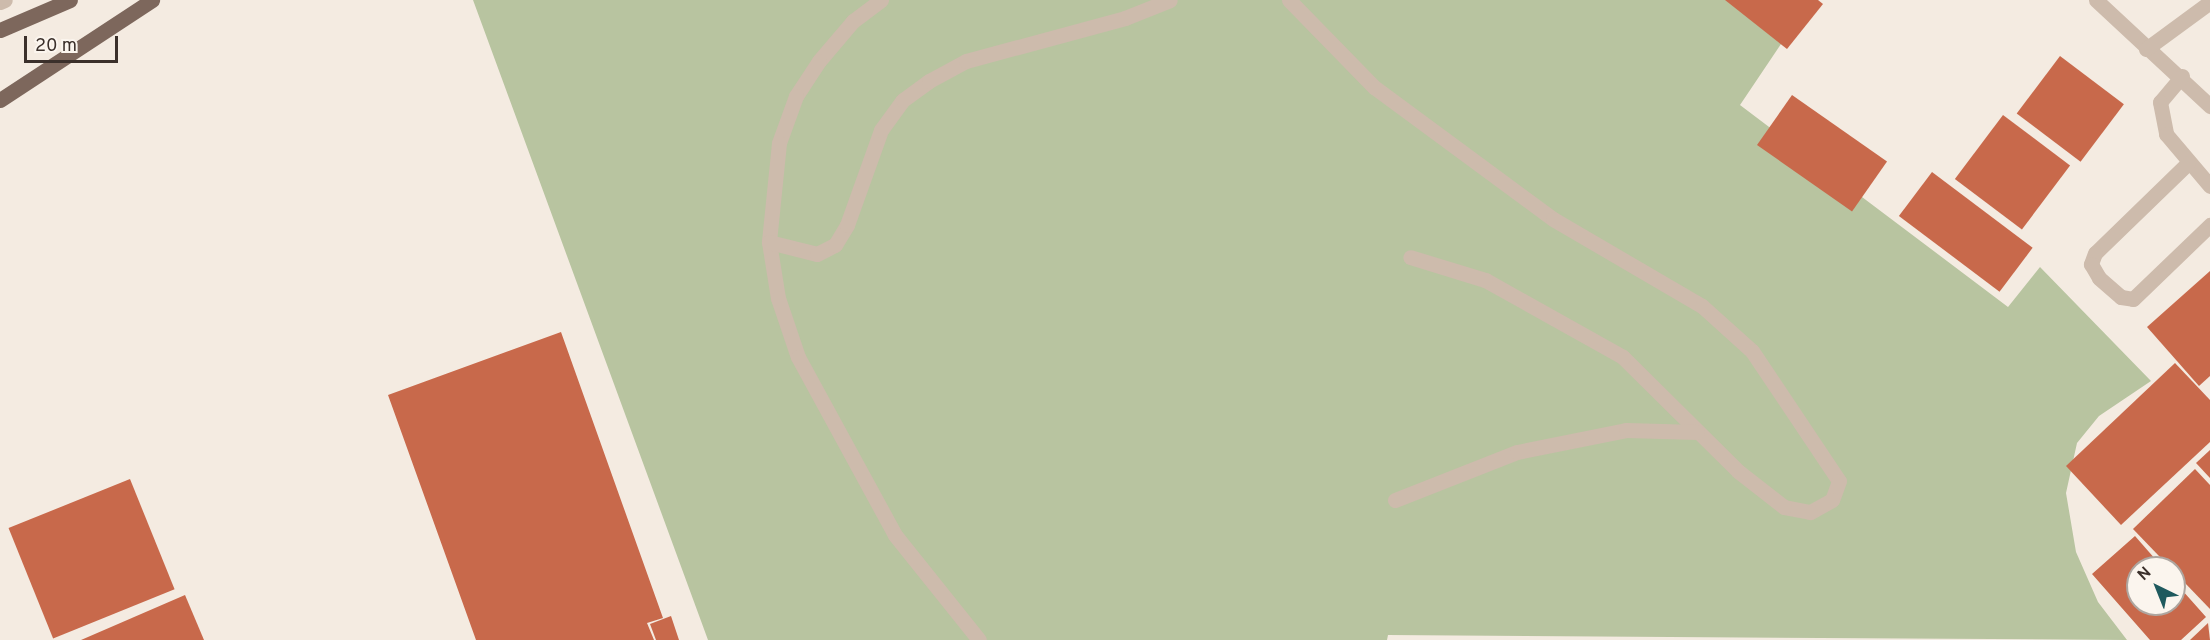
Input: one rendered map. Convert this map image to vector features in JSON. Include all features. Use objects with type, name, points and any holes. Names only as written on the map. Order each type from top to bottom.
[{"type":"main road","points":[[0,30],[70,0]]},
{"type":"main road","points":[[0,100],[152,0]]},
{"type":"lane","points":[[0,2],[5,0]]},
{"type":"lane","points":[[881,0],[853,21],[796,96],[779,143],[769,242],[778,298],[826,411],[895,535],[979,640]]},
{"type":"lane","points":[[769,242],[817,254],[835,245],[848,225],[881,130],[903,100],[929,81],[966,61],[1125,18],[1170,0]]},
{"type":"lane","points":[[1289,0],[1374,87],[1553,219],[1702,306],[1752,351],[1839,481],[1832,500],[1810,512],[1784,507],[1697,432],[1623,357],[1485,280],[1410,257]]},
{"type":"lane","points":[[2096,0],[2146,49],[2182,76],[2210,106]]},
{"type":"lane","points":[[2146,49],[2210,2]]},
{"type":"lane","points":[[2182,76],[2161,109],[2166,134],[2188,163],[2210,186]]},
{"type":"lane","points":[[2188,163],[2095,253],[2091,264],[2099,278],[2121,297],[2133,299],[2210,225]]},
{"type":"lane","points":[[1395,500],[1516,452],[1626,430],[1697,432]]},
{"type":"green space","points":[[473,0],[1745,0],[1785,38],[1740,105],[2008,307],[2040,267],[2151,381],[2099,416],[2077,443],[2066,493],[2076,552],[2098,602],[2127,640],[1388,635],[1387,640],[708,640]]},
{"type":"building","points":[[1725,0],[1818,0],[1823,4],[1787,49]]},
{"type":"building","points":[[2060,56],[2124,104],[2081,162],[2017,114]]},
{"type":"building","points":[[1792,95],[1887,162],[1852,212],[1757,145]]},
{"type":"building","points":[[2003,115],[2070,166],[2022,229],[1955,179]]},
{"type":"building","points":[[1932,172],[2033,248],[2000,292],[1899,216]]},
{"type":"building","points":[[2210,271],[2210,376],[2199,386],[2147,327]]},
{"type":"building","points":[[561,332],[663,618],[647,623],[654,640],[476,640],[388,395]]},
{"type":"building","points":[[2175,363],[2210,400],[2210,442],[2121,525],[2066,466]]},
{"type":"building","points":[[2210,450],[2210,478],[2196,463]]},
{"type":"building","points":[[2195,469],[2210,485],[2210,609],[2186,584],[2186,556],[2159,556],[2133,529]]},
{"type":"building","points":[[130,479],[175,589],[53,638],[9,528]]},
{"type":"building","points":[[2135,536],[2152,556],[2126,556],[2126,613],[2092,574]]},
{"type":"building","points":[[2186,594],[2206,617],[2181,640],[2150,640],[2129,616],[2186,616]]},
{"type":"building","points":[[185,595],[204,640],[81,640]]},
{"type":"building","points":[[671,616],[679,640],[656,640],[650,624]]},
{"type":"building","points":[[2208,623],[2210,640],[2190,640]]}]
